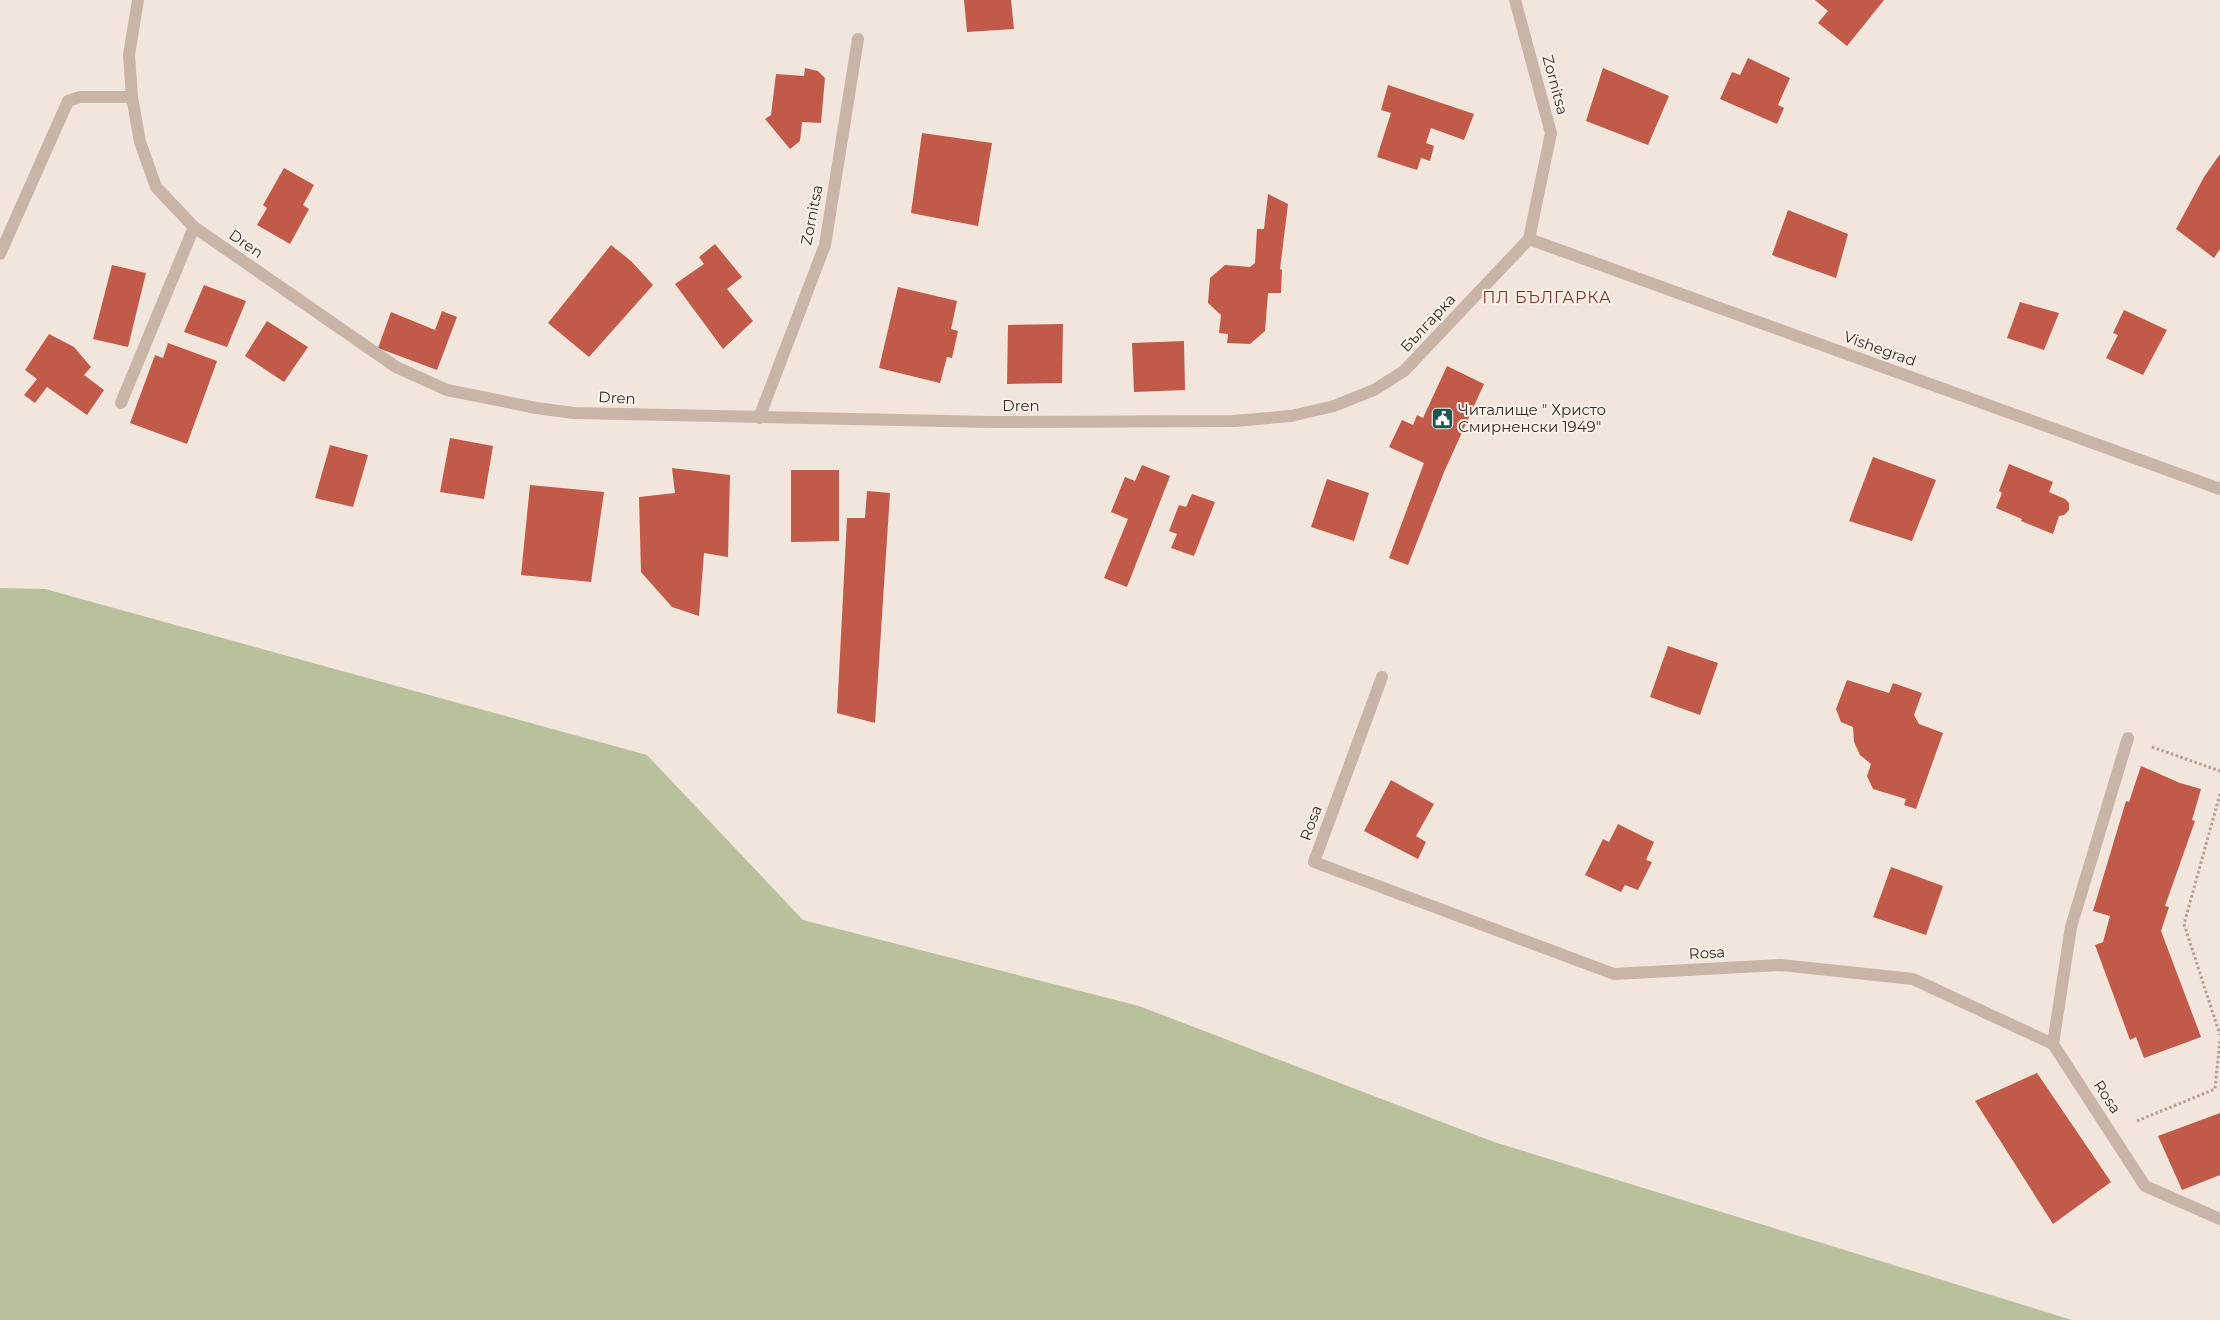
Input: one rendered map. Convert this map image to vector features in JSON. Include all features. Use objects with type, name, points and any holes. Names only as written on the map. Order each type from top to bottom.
[{"type":"street","name":"Dren","points":[[138,0],[129,55],[132,97],[140,142],[156,187],[194,227],[396,367],[447,390],[536,408],[574,413],[758,418],[989,422],[1234,421],[1291,416],[1334,406]]},
{"type":"street","name":"Zornitsa","points":[[1514,0],[1551,133],[1528,239]]},
{"type":"street","name":"Zornitsa","points":[[758,418],[824,245],[858,39]]},
{"type":"street","points":[[0,254],[68,101],[80,97],[132,97]]},
{"type":"street","points":[[120,403],[194,227]]},
{"type":"street","name":"Българка","points":[[1334,406],[1374,390],[1404,371],[1528,239]]},
{"type":"street","name":"Vishegrad","points":[[1528,239],[2220,490]]},
{"type":"street","name":"Rosa","points":[[1382,677],[1314,862],[1614,974],[1781,965],[1913,979],[2053,1044],[2145,1186],[2220,1219]]},
{"type":"street","points":[[2053,1044],[2071,927],[2128,738]]},
{"type":"path","points":[[2128,738],[2220,771]]},
{"type":"path","points":[[2220,794],[2184,924],[2220,1034]]},
{"type":"path","points":[[2111,1132],[2215,1088],[2220,1039]]},
{"type":"green space","points":[[0,588],[45,589],[647,755],[803,920],[1139,1006],[1494,1142],[2072,1320],[0,1320]]},
{"type":"building","points":[[964,0],[1011,0],[1014,29],[967,32]]},
{"type":"building","points":[[1815,0],[1884,0],[1847,46],[1818,23],[1828,11]]},
{"type":"building","points":[[1748,58],[1790,78],[1778,105],[1784,108],[1777,124],[1720,99],[1732,72],[1740,75]]},
{"type":"building","points":[[805,68],[818,71],[825,78],[821,123],[802,122],[800,141],[790,149],[765,119],[771,115],[776,74],[804,76]]},
{"type":"building","points":[[1603,68],[1669,96],[1648,145],[1586,121]]},
{"type":"building","points":[[1388,85],[1474,114],[1464,140],[1431,128],[1426,143],[1434,146],[1430,161],[1421,158],[1417,170],[1377,157],[1391,113],[1381,110]]},
{"type":"building","points":[[922,133],[992,143],[978,226],[911,213]]},
{"type":"building","points":[[2220,154],[2220,249],[2214,258],[2176,229],[2204,177]]},
{"type":"building","points":[[284,168],[314,185],[303,205],[309,209],[290,244],[257,225],[267,208],[263,205]]},
{"type":"building","points":[[1268,194],[1288,204],[1280,269],[1282,270],[1281,293],[1268,293],[1265,331],[1250,344],[1227,343],[1228,334],[1219,333],[1221,315],[1208,303],[1210,278],[1225,265],[1250,267],[1255,263],[1257,229],[1264,229]]},
{"type":"building","points":[[1788,210],[1848,234],[1836,278],[1772,255]]},
{"type":"building","points":[[715,244],[742,277],[727,289],[753,321],[723,349],[675,284],[704,264],[699,257]]},
{"type":"building","points":[[611,245],[631,261],[653,285],[589,357],[548,323]]},
{"type":"building","points":[[112,265],[146,273],[128,347],[93,339]]},
{"type":"building","points":[[204,285],[246,301],[227,347],[184,332]]},
{"type":"building","points":[[898,287],[957,301],[951,329],[958,331],[952,358],[947,357],[940,383],[879,368]]},
{"type":"building","points":[[2020,302],[2059,313],[2044,350],[2007,338]]},
{"type":"building","points":[[2124,310],[2167,330],[2143,375],[2106,358],[2118,335],[2113,333]]},
{"type":"building","points":[[442,311],[457,317],[437,370],[378,348],[391,312],[435,330]]},
{"type":"building","points":[[267,321],[308,347],[284,382],[245,356]]},
{"type":"building","points":[[1063,324],[1062,383],[1007,384],[1008,325]]},
{"type":"building","points":[[49,334],[74,347],[91,367],[84,375],[104,390],[87,415],[47,387],[35,403],[24,395],[37,379],[25,370]]},
{"type":"building","points":[[1184,341],[1185,390],[1134,392],[1132,343]]},
{"type":"building","points":[[168,343],[217,361],[187,444],[130,423],[155,355],[163,358]]},
{"type":"building","name":"Читалище \" Христо Смирненски 1949\"","points":[[1447,366],[1484,384],[1444,472],[1408,565],[1389,558],[1424,463],[1389,447],[1402,420],[1413,425],[1417,415],[1423,418]]},
{"type":"building","points":[[450,438],[493,446],[484,499],[440,492]]},
{"type":"building","points":[[330,445],[368,455],[353,507],[315,498]]},
{"type":"building","points":[[1873,457],[1936,480],[1912,541],[1849,521]]},
{"type":"building","points":[[2009,464],[2053,482],[2049,492],[2065,499],[2069,503],[2069,510],[2064,515],[2059,516],[2053,534],[1996,508],[2002,493],[1999,491]]},
{"type":"building","points":[[1142,465],[1170,476],[1127,587],[1104,578],[1128,519],[1111,512],[1125,477],[1135,481]]},
{"type":"building","points":[[672,468],[730,475],[728,557],[704,553],[699,616],[672,607],[641,572],[639,497],[675,493]]},
{"type":"building","points":[[791,470],[839,470],[839,541],[791,542]]},
{"type":"building","points":[[1327,479],[1369,493],[1354,541],[1311,527]]},
{"type":"building","points":[[530,485],[604,492],[591,582],[521,575]]},
{"type":"building","points":[[867,491],[890,493],[875,723],[837,713],[847,518],[865,518]]},
{"type":"building","points":[[1192,494],[1215,502],[1194,556],[1171,548],[1177,534],[1169,531],[1179,505],[1186,507]]},
{"type":"building","points":[[1668,646],[1718,663],[1700,715],[1650,697]]},
{"type":"building","points":[[1847,680],[1889,693],[1893,683],[1922,693],[1914,715],[1919,724],[1943,733],[1916,809],[1904,805],[1906,799],[1873,789],[1867,776],[1871,764],[1860,755],[1854,742],[1853,727],[1841,722],[1836,709]]},
{"type":"building","points":[[2141,766],[2180,783],[2201,789],[2192,820],[2195,821],[2165,906],[2169,907],[2161,931],[2201,1037],[2144,1058],[2136,1037],[2130,1040],[2095,945],[2103,942],[2110,916],[2093,911],[2126,801],[2129,802]]},
{"type":"building","points":[[1391,780],[1434,804],[1416,836],[1426,842],[1418,859],[1364,831]]},
{"type":"building","points":[[1618,824],[1654,842],[1646,860],[1652,862],[1638,890],[1625,885],[1621,892],[1585,875],[1603,839],[1609,842]]},
{"type":"building","points":[[1891,867],[1943,886],[1926,935],[1873,917]]},
{"type":"building","points":[[2037,1073],[2111,1182],[2053,1224],[1975,1101]]},
{"type":"building","points":[[2220,1113],[2220,1175],[2182,1190],[2158,1136]]},
{"type":"place","name":"Читалище \" Христо Смирненски 1949\"","points":[[1442,419]]},
{"type":"district","name":"ПЛ БЪЛГАРКА","points":[[1547,297]]}]
